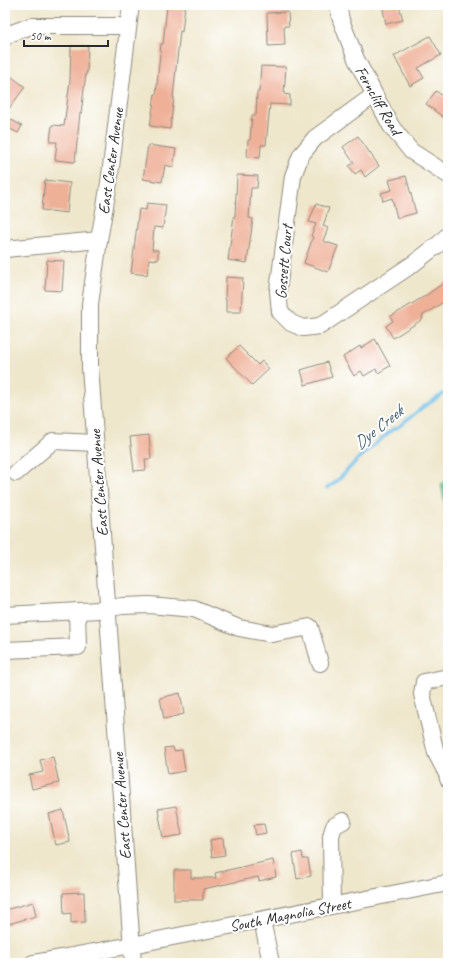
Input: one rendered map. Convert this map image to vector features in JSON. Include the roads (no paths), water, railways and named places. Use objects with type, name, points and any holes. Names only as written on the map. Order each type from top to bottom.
[{"type":"street","name":"East Center Avenue","points":[[131,5],[109,183],[90,304],[90,367],[133,963]]},
{"type":"street","name":"Ferncliff Road","points":[[338,5],[341,20],[356,59],[391,126],[411,151],[448,175]]},
{"type":"street","points":[[5,37],[9,34],[32,26],[128,26]]},
{"type":"street","name":"Gossett Court","points":[[374,95],[315,138],[301,155],[293,176],[278,291],[280,312],[291,323],[303,328],[320,326],[413,264],[448,235]]},
{"type":"street","points":[[5,249],[99,240]]},
{"type":"street","points":[[16,473],[53,441],[95,443]]},
{"type":"street","points":[[5,615],[99,610],[148,605],[194,609],[239,628],[272,634],[310,628],[320,663]]},
{"type":"street","points":[[5,650],[78,647],[77,611]]},
{"type":"street","points":[[448,678],[424,682],[422,694],[436,753],[448,779]]},
{"type":"street","points":[[332,906],[331,836],[334,826],[343,821]]},
{"type":"street","name":"South Magnolia Street","points":[[33,963],[448,883]]},
{"type":"street","points":[[262,920],[271,963]]},
{"type":"waterway","name":"Dye Creek","points":[[327,488],[335,483],[361,456],[393,429],[397,428],[423,407],[448,391]]}]
